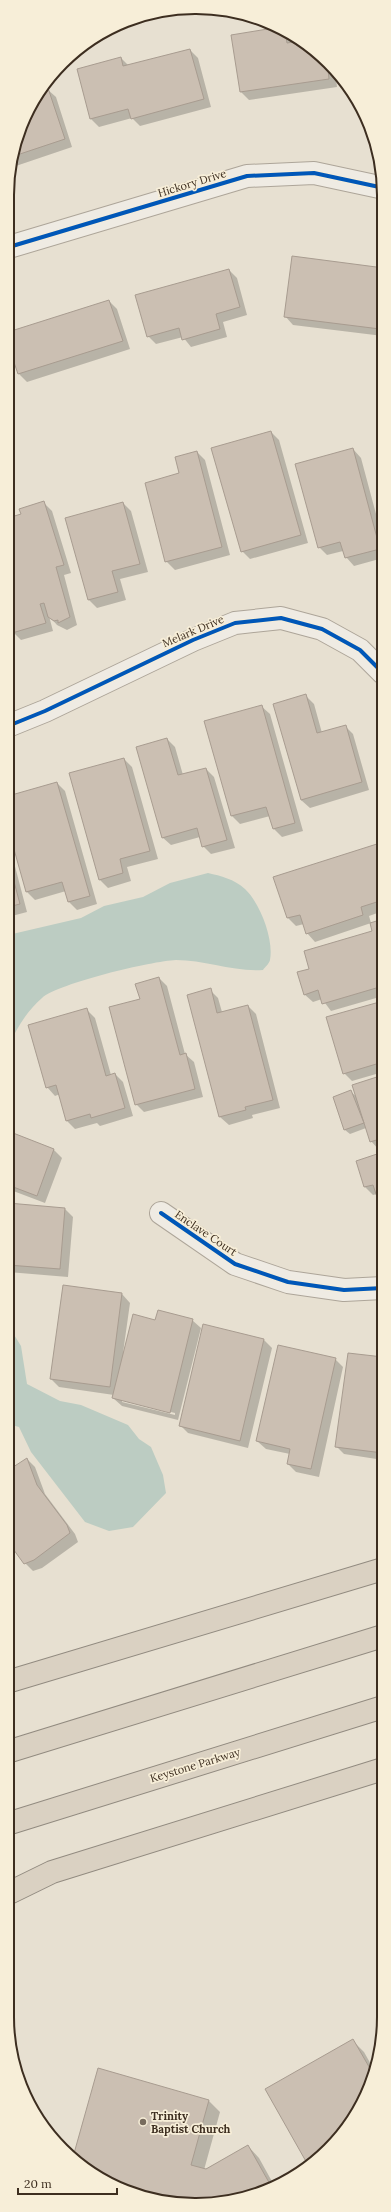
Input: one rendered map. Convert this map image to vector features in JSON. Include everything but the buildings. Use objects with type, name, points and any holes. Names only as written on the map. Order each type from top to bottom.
[{"type":"highway","points":[[14,1680],[377,1571]]},
{"type":"highway","points":[[14,1750],[377,1638]]},
{"type":"highway","name":"Keystone Parkway","points":[[14,1822],[377,1709]]},
{"type":"highway","points":[[14,1891],[52,1872],[377,1771]]},
{"type":"street","name":"Hickory Drive","points":[[14,244],[247,176],[314,173],[377,186]]},
{"type":"street","name":"Melark Drive","points":[[14,724],[45,711],[193,640],[236,623],[280,618],[322,629],[360,650],[377,667]]},
{"type":"street","name":"Enclave Court","points":[[161,1213],[235,1264],[288,1282],[344,1290],[377,1288]]},
{"type":"shaded area","points":[[208,873],[232,880],[245,889],[251,895],[261,912],[268,932],[271,951],[270,960],[263,970],[230,968],[198,962],[176,960],[147,964],[106,974],[67,986],[42,998],[31,1009],[14,1035],[14,934],[81,918],[104,906],[143,897],[170,883]]},
{"type":"shaded area","points":[[14,1335],[21,1346],[27,1384],[60,1401],[81,1405],[128,1425],[139,1439],[151,1447],[163,1475],[166,1493],[133,1527],[109,1531],[85,1522],[31,1452],[19,1427],[14,1426]]},
{"type":"cycle path","points":[[14,246],[247,176],[314,173],[377,186]]},
{"type":"cycle path","points":[[14,724],[45,711],[193,640],[235,623],[281,618],[322,629],[360,650],[377,667]]},
{"type":"cycle path","points":[[161,1213],[235,1264],[288,1282],[344,1290],[377,1288]]},
{"type":"place","name":"Trinity Baptist Church","points":[[143,2122]]}]
